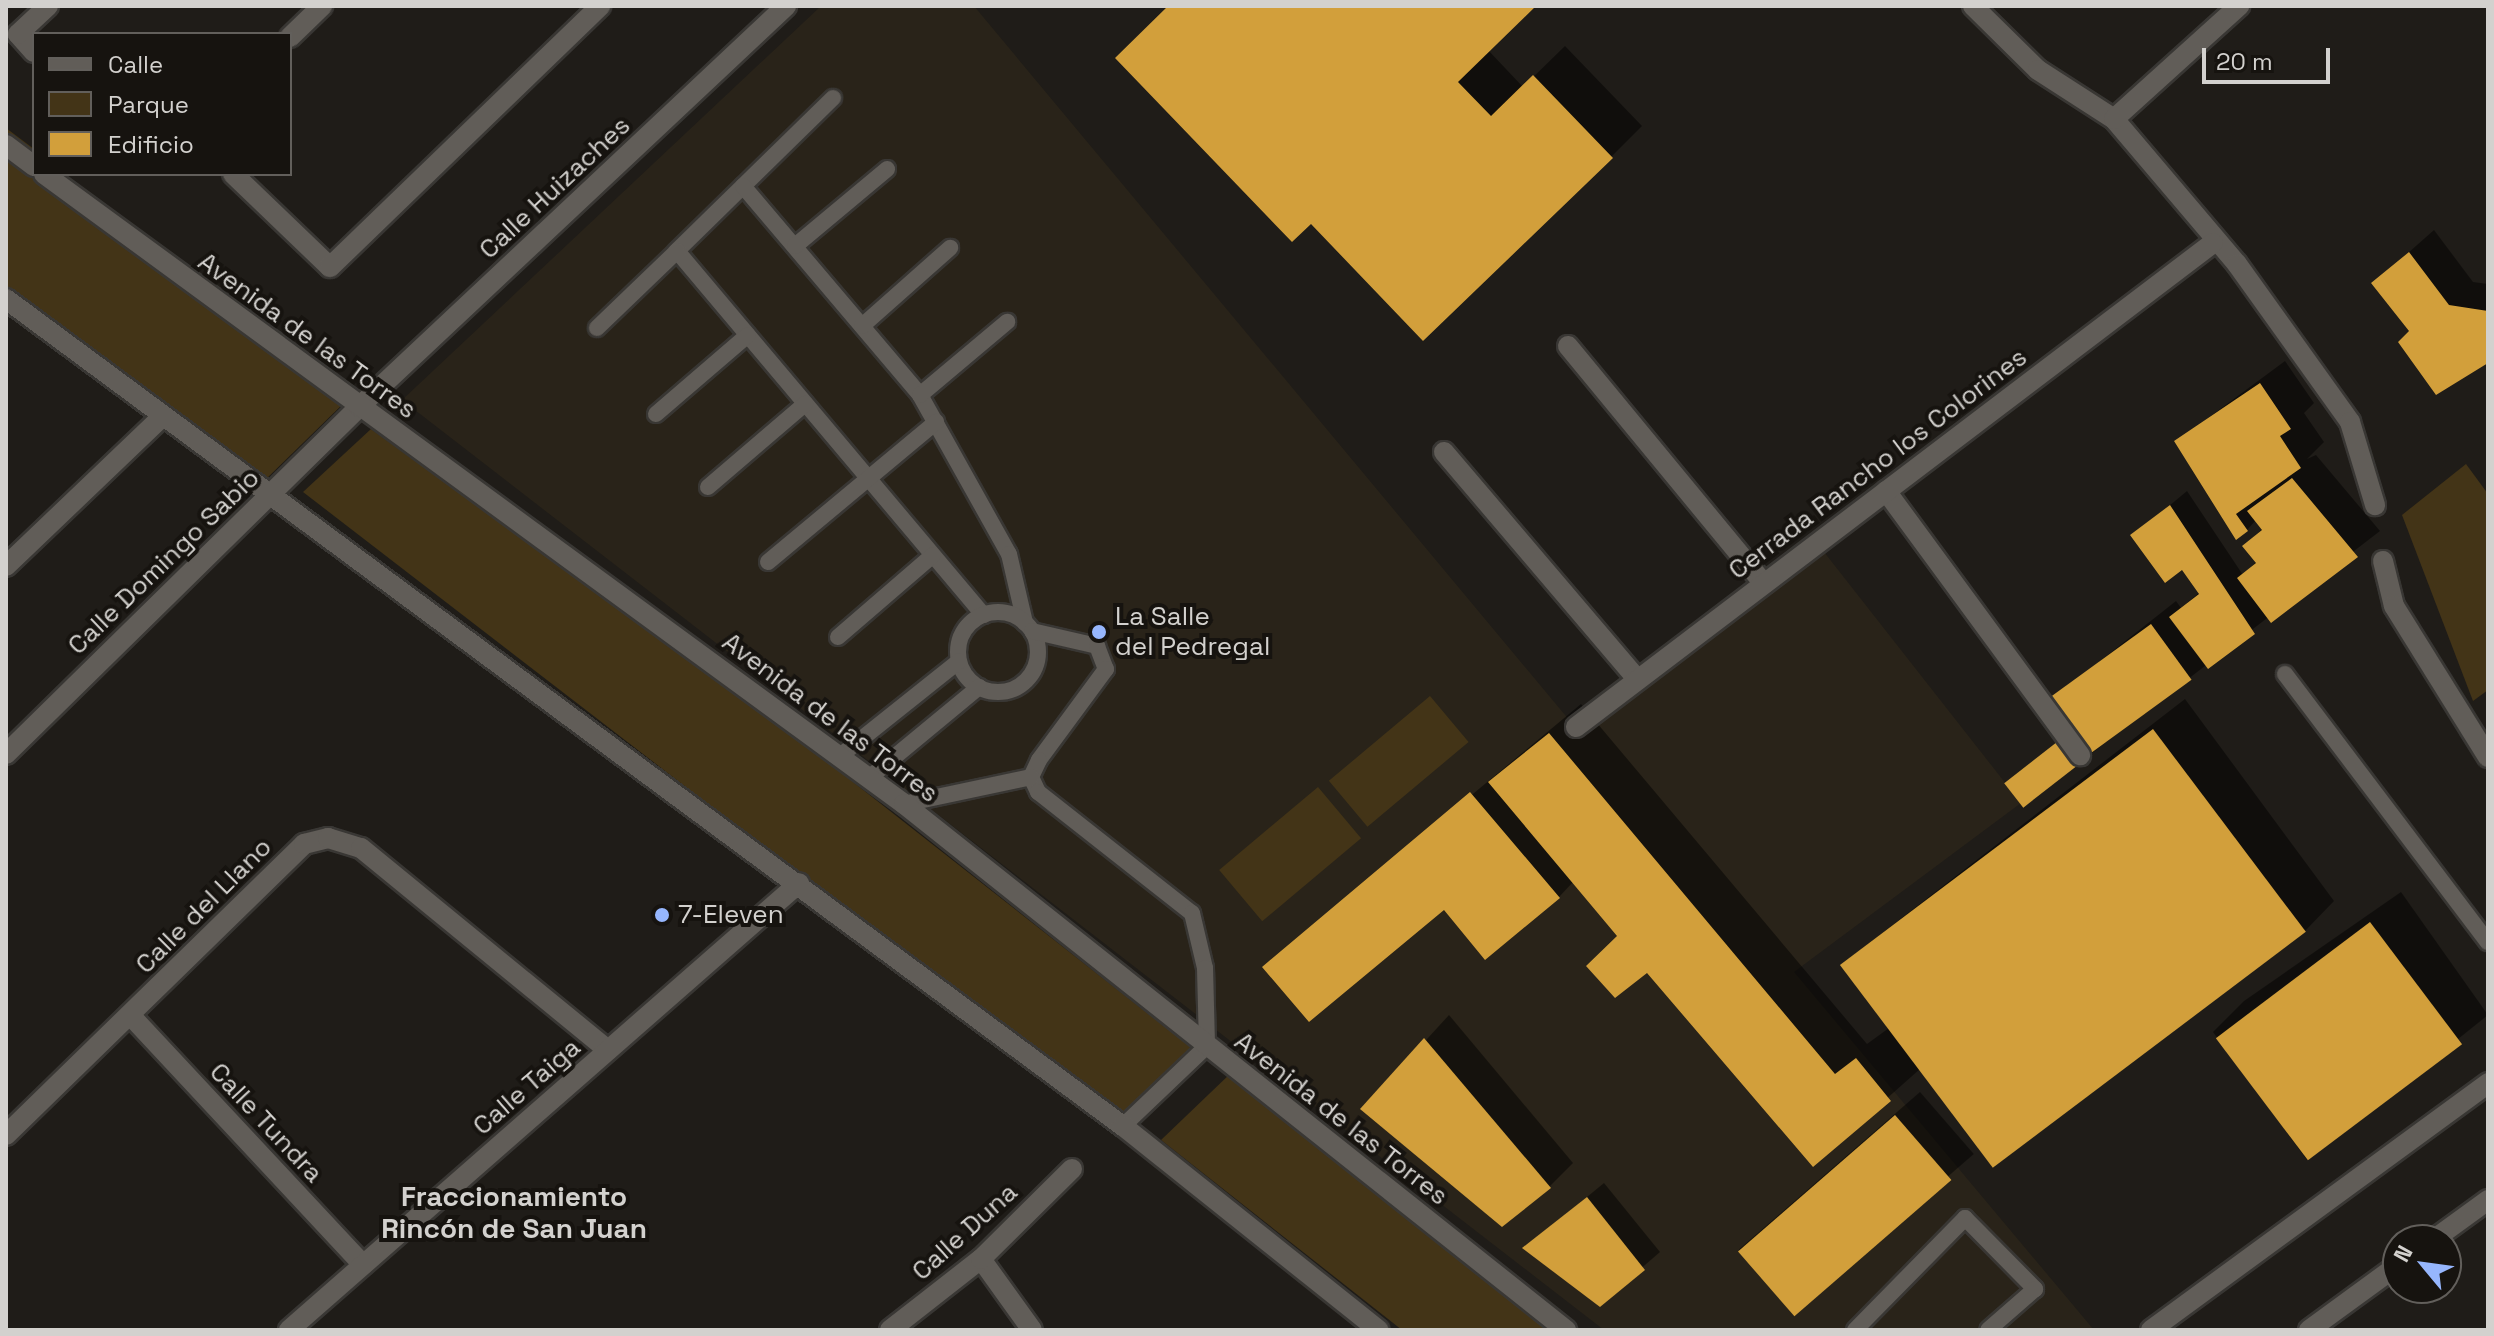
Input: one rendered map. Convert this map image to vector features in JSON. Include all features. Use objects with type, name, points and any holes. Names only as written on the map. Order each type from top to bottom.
[{"type":"street","points":[[32,50],[18,34],[48,6]]},
{"type":"street","points":[[292,35],[322,6]]},
{"type":"street","points":[[235,176],[330,267],[600,6]]},
{"type":"street","name":"Calle Huizaches","points":[[359,407],[786,6]]},
{"type":"street","points":[[1973,6],[2038,70],[2114,119],[2350,422],[2375,505]]},
{"type":"street","points":[[2114,119],[2239,6]]},
{"type":"street","name":"Avenida de las Torres","points":[[6,145],[32,164]]},
{"type":"street","name":"Avenida de las Torres","points":[[48,176],[904,804],[1566,1330]]},
{"type":"street","name":"Cerrada Rancho los Colorines","points":[[1576,727],[2213,243]]},
{"type":"street","points":[[6,299],[799,883],[1123,1126],[1379,1330]]},
{"type":"street","points":[[1568,346],[1764,584]]},
{"type":"street","name":"Calle Domingo Sabio","points":[[6,754],[359,407]]},
{"type":"street","points":[[6,566],[163,416]]},
{"type":"street","points":[[1444,452],[1638,680]]},
{"type":"street","points":[[1886,491],[2080,755]]},
{"type":"street","points":[[2383,561],[2394,606],[2488,757]]},
{"type":"street","name":"Calle del Llano","points":[[6,1135],[304,844],[328,838],[361,848],[608,1050]]},
{"type":"street","name":"Calle Taiga","points":[[289,1330],[799,883]]},
{"type":"street","name":"Calle Tundra","points":[[131,1016],[363,1265]]},
{"type":"street","points":[[2151,1330],[2488,1083]]},
{"type":"street","name":"Calle Duna","points":[[890,1330],[981,1259],[1072,1169]]},
{"type":"street","points":[[2455,1224],[2488,1200]]},
{"type":"street","points":[[981,1259],[1032,1330]]},
{"type":"street","points":[[2309,1330],[2382,1277]]},
{"type":"lane","points":[[597,328],[833,98]]},
{"type":"lane","points":[[795,246],[887,169]]},
{"type":"lane","points":[[743,186],[920,395],[1009,554],[1038,653],[1023,683],[1002,692],[979,687],[959,661]]},
{"type":"lane","points":[[862,326],[950,248]]},
{"type":"lane","points":[[677,251],[983,615]]},
{"type":"lane","points":[[920,395],[1007,322]]},
{"type":"lane","points":[[656,414],[748,335]]},
{"type":"lane","points":[[708,487],[805,404]]},
{"type":"lane","points":[[768,562],[936,422]]},
{"type":"lane","points":[[838,637],[933,555]]},
{"type":"lane","points":[[840,756],[959,661],[965,628],[983,615],[1005,612],[1029,627],[1097,646],[1106,669],[1031,777],[904,804]]},
{"type":"lane","points":[[2285,674],[2488,942]]},
{"type":"lane","points":[[869,778],[979,687]]},
{"type":"lane","points":[[1031,777],[1038,792],[1192,913],[1205,968],[1207,1046],[1123,1126]]},
{"type":"lane","points":[[1855,1330],[1965,1218],[2035,1289],[1988,1330]]},
{"type":"shaded area","name":"La Salle del Pedregal","points":[[821,6],[974,6],[1575,727],[1817,543],[2021,803],[1794,972],[2094,1330],[1604,1330],[402,400]]},
{"type":"green space","points":[[6,128],[32,148],[32,176],[67,176],[346,401],[262,483],[6,295]]},
{"type":"green space","points":[[371,429],[792,734],[1193,1049],[1131,1117],[717,811],[303,492]]},
{"type":"green space","points":[[2466,464],[2488,494],[2488,690],[2473,701],[2402,515]]},
{"type":"green space","points":[[1430,696],[1469,742],[1367,827],[1329,781]]},
{"type":"green space","points":[[1318,787],[1361,838],[1262,921],[1219,870]]},
{"type":"green space","points":[[1232,1072],[1549,1330],[1402,1330],[1161,1140]]},
{"type":"building","points":[[1168,6],[1536,6],[1458,82],[1491,116],[1533,75],[1613,158],[1423,341],[1311,224],[1292,242],[1115,58]]},
{"type":"building","points":[[2409,252],[2449,305],[2488,311],[2488,363],[2436,395],[2398,342],[2409,331],[2371,283]]},
{"type":"building","points":[[2260,383],[2291,429],[2280,436],[2301,468],[2236,514],[2248,531],[2236,540],[2174,441]]},
{"type":"building","points":[[2292,478],[2358,557],[2271,623],[2237,578],[2256,563],[2242,546],[2262,530],[2247,511]]},
{"type":"building","points":[[2170,505],[2255,634],[2208,669],[2169,617],[2199,594],[2182,570],[2165,583],[2130,535]]},
{"type":"building","points":[[2151,624],[2192,680],[2090,754],[2049,698]]},
{"type":"building","points":[[2153,729],[2306,932],[1993,1168],[1840,965]]},
{"type":"building","points":[[1549,733],[1835,1074],[1856,1058],[1891,1101],[1813,1167],[1647,973],[1615,998],[1586,966],[1617,936],[1488,782]]},
{"type":"building","points":[[2057,742],[2076,766],[2023,808],[2004,783]]},
{"type":"building","points":[[1470,792],[1560,898],[1485,960],[1444,910],[1309,1022],[1262,967]]},
{"type":"building","points":[[2370,922],[2462,1044],[2308,1160],[2216,1038]]},
{"type":"building","points":[[1424,1038],[1551,1188],[1502,1227],[1360,1109]]},
{"type":"building","points":[[1895,1115],[1951,1180],[1794,1316],[1738,1251]]},
{"type":"building","points":[[1587,1197],[1645,1270],[1600,1307],[1522,1248]]},
{"type":"place","name":"La Salle del Pedregal","points":[[1099,632]]},
{"type":"place","name":"7-Eleven","points":[[662,915]]},
{"type":"district","name":"Fraccionamiento Rincón de San Juan","points":[[514,1212]]}]
